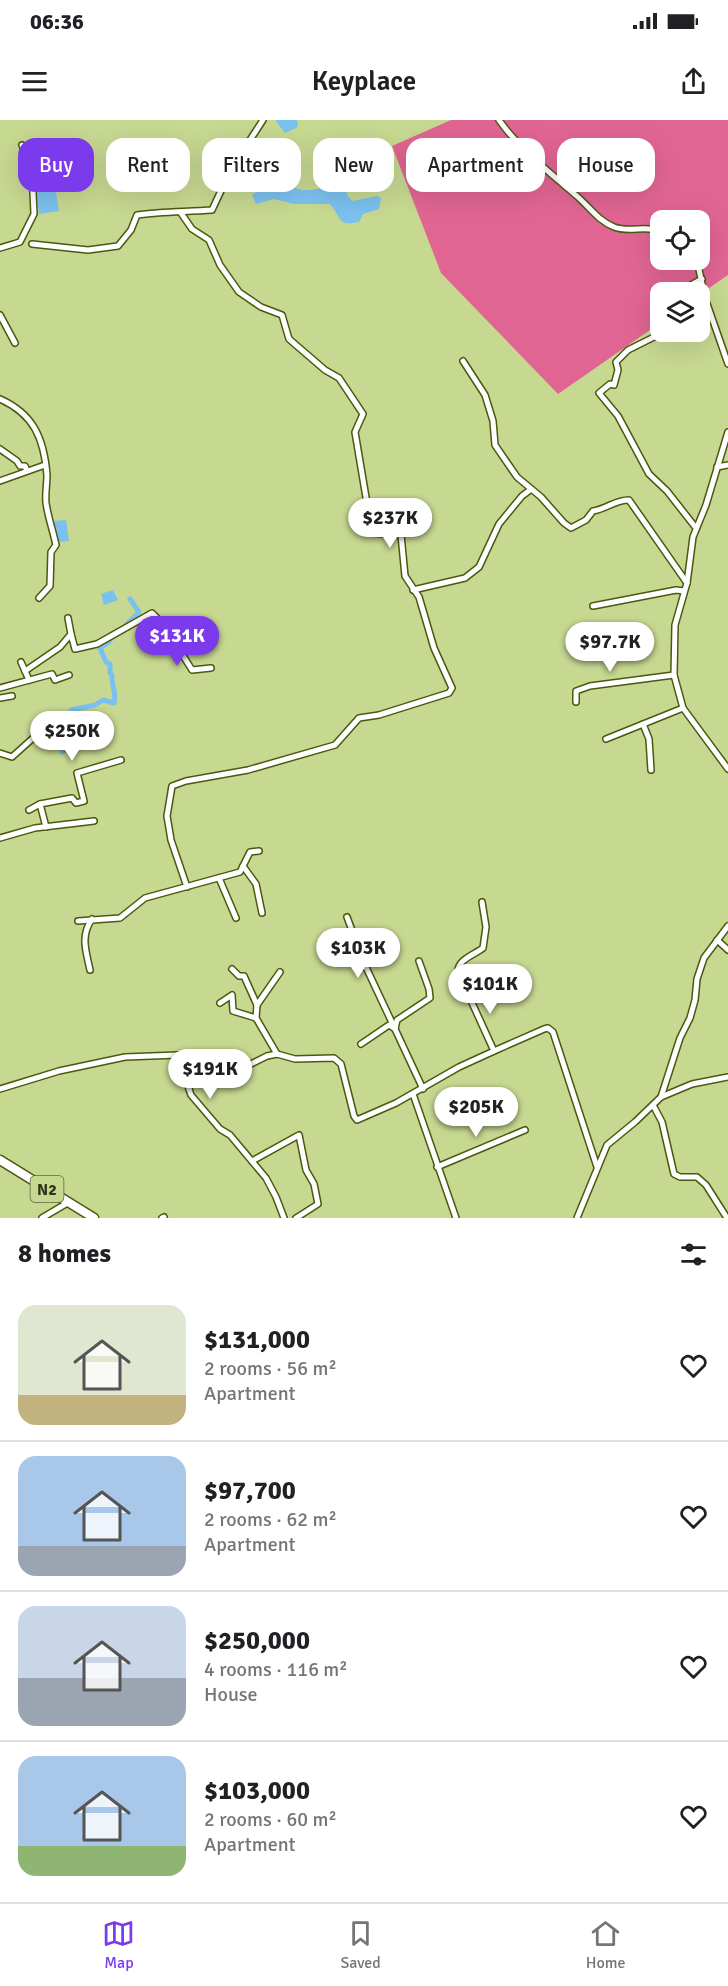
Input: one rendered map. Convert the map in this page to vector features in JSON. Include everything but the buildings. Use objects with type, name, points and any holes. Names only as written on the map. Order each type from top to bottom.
[{"type":"highway","name":"N2","points":[[0,1160],[94,1218]]},
{"type":"street","points":[[32,244],[88,250],[118,246],[131,230],[137,215],[212,210],[226,180],[242,159],[262,120]]},
{"type":"street","points":[[499,120],[546,170],[581,200],[595,216],[615,228],[650,228]]},
{"type":"street","points":[[0,248],[21,242],[34,214],[33,192]]},
{"type":"street","points":[[181,213],[192,229],[209,240],[220,265],[239,292],[261,307],[282,315],[289,339],[325,370],[339,378],[363,414],[355,432],[372,533],[401,535],[405,576],[419,597],[434,648],[452,688],[449,693],[380,715],[359,718],[335,745],[248,770],[186,781],[172,786],[167,816],[171,840],[187,887]]},
{"type":"street","points":[[700,270],[705,298],[728,364]]},
{"type":"street","points":[[696,282],[702,279]]},
{"type":"street","points":[[0,315],[15,343]]},
{"type":"street","points":[[650,339],[628,350],[616,362],[618,370],[614,385],[610,384],[599,393],[618,416],[649,474],[667,491],[696,528]]},
{"type":"street","points":[[463,361],[484,394],[493,421],[495,445],[517,477],[530,490],[541,497],[571,528],[586,520],[593,511],[606,509],[619,500],[628,500],[687,583]]},
{"type":"street","points":[[0,399],[22,413],[39,433],[47,474],[46,502],[56,545],[51,552],[50,586],[39,598]]},
{"type":"street","points":[[728,432],[706,505],[696,528],[687,583],[675,625],[674,675],[683,708],[728,769]]},
{"type":"street","points":[[0,449],[17,461],[20,466],[25,466],[27,471]]},
{"type":"street","points":[[0,481],[45,465]]},
{"type":"street","points":[[717,467],[728,465]]},
{"type":"street","points":[[413,590],[465,578],[479,567],[498,524],[530,490]]},
{"type":"street","points":[[593,606],[676,590],[684,591]]},
{"type":"street","points":[[68,618],[75,650],[97,644],[152,612],[164,625],[192,670],[211,668]]},
{"type":"street","points":[[25,671],[60,647],[71,634]]},
{"type":"street","points":[[21,662],[29,680]]},
{"type":"street","points":[[0,688],[52,674],[55,680],[69,675]]},
{"type":"street","points":[[576,702],[576,691],[590,686],[674,675]]},
{"type":"street","points":[[0,698],[12,696]]},
{"type":"street","points":[[606,739],[683,708]]},
{"type":"street","points":[[644,724],[650,739],[651,770]]},
{"type":"street","points":[[0,753],[12,757],[32,738]]},
{"type":"street","points":[[29,810],[40,804],[72,798],[76,803],[84,801],[77,773],[121,760]]},
{"type":"street","points":[[40,804],[46,827]]},
{"type":"street","points":[[0,838],[34,828],[94,820]]},
{"type":"street","points":[[78,921],[120,918],[145,898],[240,872],[250,852],[259,851]]},
{"type":"street","points":[[243,866],[256,884],[262,913]]},
{"type":"street","points":[[219,878],[236,918]]},
{"type":"street","points":[[482,902],[486,927],[483,948],[461,963],[458,972],[494,1051]]},
{"type":"street","points":[[347,918],[362,957],[423,1089]]},
{"type":"street","points":[[90,970],[85,944],[85,929],[92,920]]},
{"type":"street","points":[[577,1218],[607,1145],[653,1105],[660,1096],[680,1038],[690,1018],[697,979],[704,958],[728,926]]},
{"type":"street","points":[[717,940],[728,950]]},
{"type":"street","points":[[395,1029],[397,1020],[430,998],[419,961]]},
{"type":"street","points":[[232,969],[239,976],[244,976],[257,1005],[256,1018],[277,1054]]},
{"type":"street","points":[[257,1005],[280,972]]},
{"type":"street","points":[[458,994],[468,992]]},
{"type":"street","points":[[220,1003],[232,995],[233,1011],[256,1018]]},
{"type":"street","points":[[361,1044],[389,1026],[395,1029]]},
{"type":"street","points":[[189,1089],[190,1084],[235,1072],[267,1056],[277,1054],[295,1059],[334,1058],[341,1064],[357,1120],[423,1089],[459,1067],[548,1028],[553,1032],[597,1167]]},
{"type":"street","points":[[0,1089],[59,1071],[125,1057],[178,1055],[190,1095],[220,1129],[230,1135],[266,1178],[284,1218]]},
{"type":"street","points":[[660,1096],[692,1084],[728,1077]]},
{"type":"street","points":[[413,1094],[456,1218]]},
{"type":"street","points":[[653,1105],[662,1122],[674,1174],[680,1178],[697,1177],[706,1185],[727,1218]]},
{"type":"street","points":[[437,1167],[525,1130]]},
{"type":"street","points":[[252,1161],[299,1135],[306,1170],[314,1184],[318,1204],[296,1218]]},
{"type":"street","points":[[42,1218],[69,1202]]},
{"type":"shaded area","points":[[451,120],[728,120],[728,275],[710,287],[710,282],[650,282],[650,330],[558,394],[441,273],[410,192],[545,192],[545,138],[410,138]]},
{"type":"shaded area","points":[[406,140],[406,182],[394,151],[394,145]]},
{"type":"water","points":[[275,120],[297,120],[298,125],[285,133]]},
{"type":"water","points":[[307,190],[347,192],[352,201],[377,196],[381,198],[379,209],[363,214],[359,222],[347,223],[341,220],[330,204],[294,204],[274,199],[256,204],[252,195],[257,192]]},
{"type":"water","points":[[36,192],[56,192],[59,211],[39,214]]},
{"type":"water","points":[[66,520],[69,541],[56,542],[53,521]]},
{"type":"water","points":[[113,590],[118,600],[104,605],[101,594]]},
{"type":"waterway","points":[[124,627],[139,612],[130,599]]},
{"type":"waterway","points":[[62,752],[64,751],[62,748],[85,736],[81,723],[72,717],[71,710],[95,705],[103,700],[114,703],[110,664],[106,662],[100,648],[112,637]]}]
